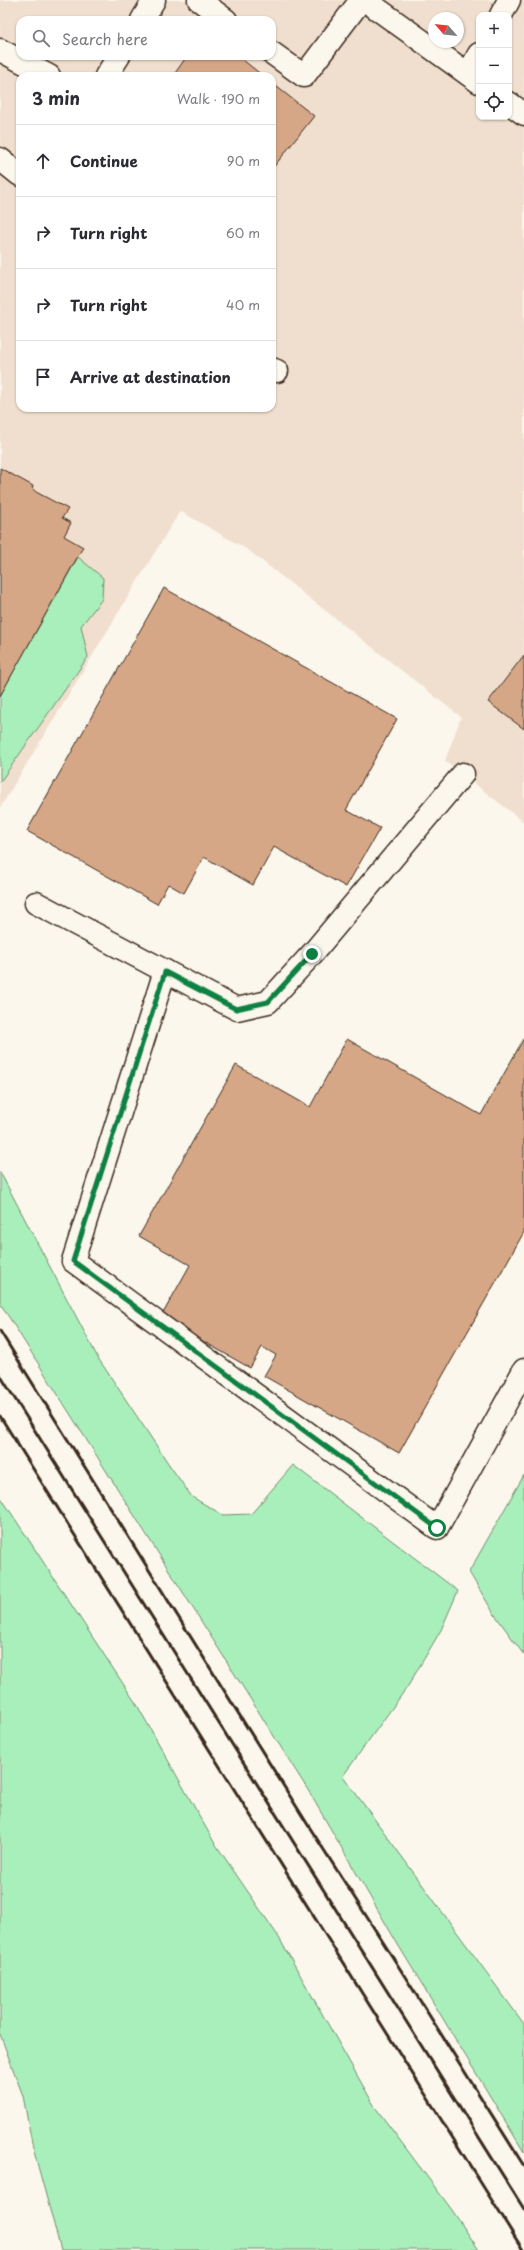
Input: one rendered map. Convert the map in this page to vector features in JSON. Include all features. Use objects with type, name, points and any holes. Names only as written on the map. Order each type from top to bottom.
[{"type":"street","points":[[144,16],[154,0]]},
{"type":"street","points":[[199,0],[221,16]]},
{"type":"street","points":[[276,56],[304,76],[361,0]]},
{"type":"street","points":[[365,0],[473,78],[476,66]]},
{"type":"street","points":[[503,12],[509,0]]},
{"type":"street","points":[[0,50],[16,58]]},
{"type":"street","points":[[19,60],[41,72]]},
{"type":"street","points":[[109,72],[116,60]]},
{"type":"street","points":[[512,106],[524,114]]},
{"type":"street","points":[[0,159],[16,172]]},
{"type":"street","points":[[36,904],[236,1009],[268,1002],[312,954],[463,774]]},
{"type":"street","points":[[165,972],[73,1261],[437,1528],[524,1370]]},
{"type":"shaded area","points":[[0,0],[524,0],[524,822],[445,761],[461,717],[248,550],[180,511],[0,808]]},
{"type":"green space","points":[[78,557],[103,578],[102,599],[81,626],[88,657],[0,782],[0,696]]},
{"type":"green space","points":[[0,1172],[98,1358],[192,1497],[223,1515],[251,1514],[293,1465],[458,1591],[441,1630],[408,1686],[343,1776],[524,2024],[524,2152],[397,1943],[308,1790],[0,1303]]},
{"type":"green space","points":[[524,1475],[524,1655],[493,1612],[469,1572]]},
{"type":"green space","points":[[0,1496],[137,1705],[214,1842],[278,1936],[375,2107],[452,2210],[479,2250],[61,2250],[33,2148],[23,2096],[0,2034]]},
{"type":"building","points":[[184,60],[243,60],[258,72],[176,72]]},
{"type":"building","points":[[276,86],[314,116],[276,164]]},
{"type":"building","points":[[0,468],[33,486],[32,488],[36,492],[68,509],[62,518],[71,523],[64,536],[83,547],[0,696]]},
{"type":"building","points":[[164,588],[397,719],[346,810],[380,828],[346,887],[274,847],[253,885],[204,857],[184,893],[168,884],[157,904],[27,831]]},
{"type":"building","points":[[524,655],[524,729],[488,702]]},
{"type":"building","points":[[524,1038],[524,1232],[399,1453],[264,1376],[276,1355],[262,1347],[250,1368],[161,1317],[190,1265],[139,1236],[236,1065],[310,1107],[347,1039],[481,1115]]},
{"type":"railway","points":[[0,1331],[308,1825],[524,2166]]},
{"type":"railway","points":[[0,1375],[524,2209]]},
{"type":"railway","points":[[0,1416],[523,2250]]},
{"type":"route","points":[[312,954],[268,1002],[236,1009],[165,972],[73,1261],[437,1528]]}]
